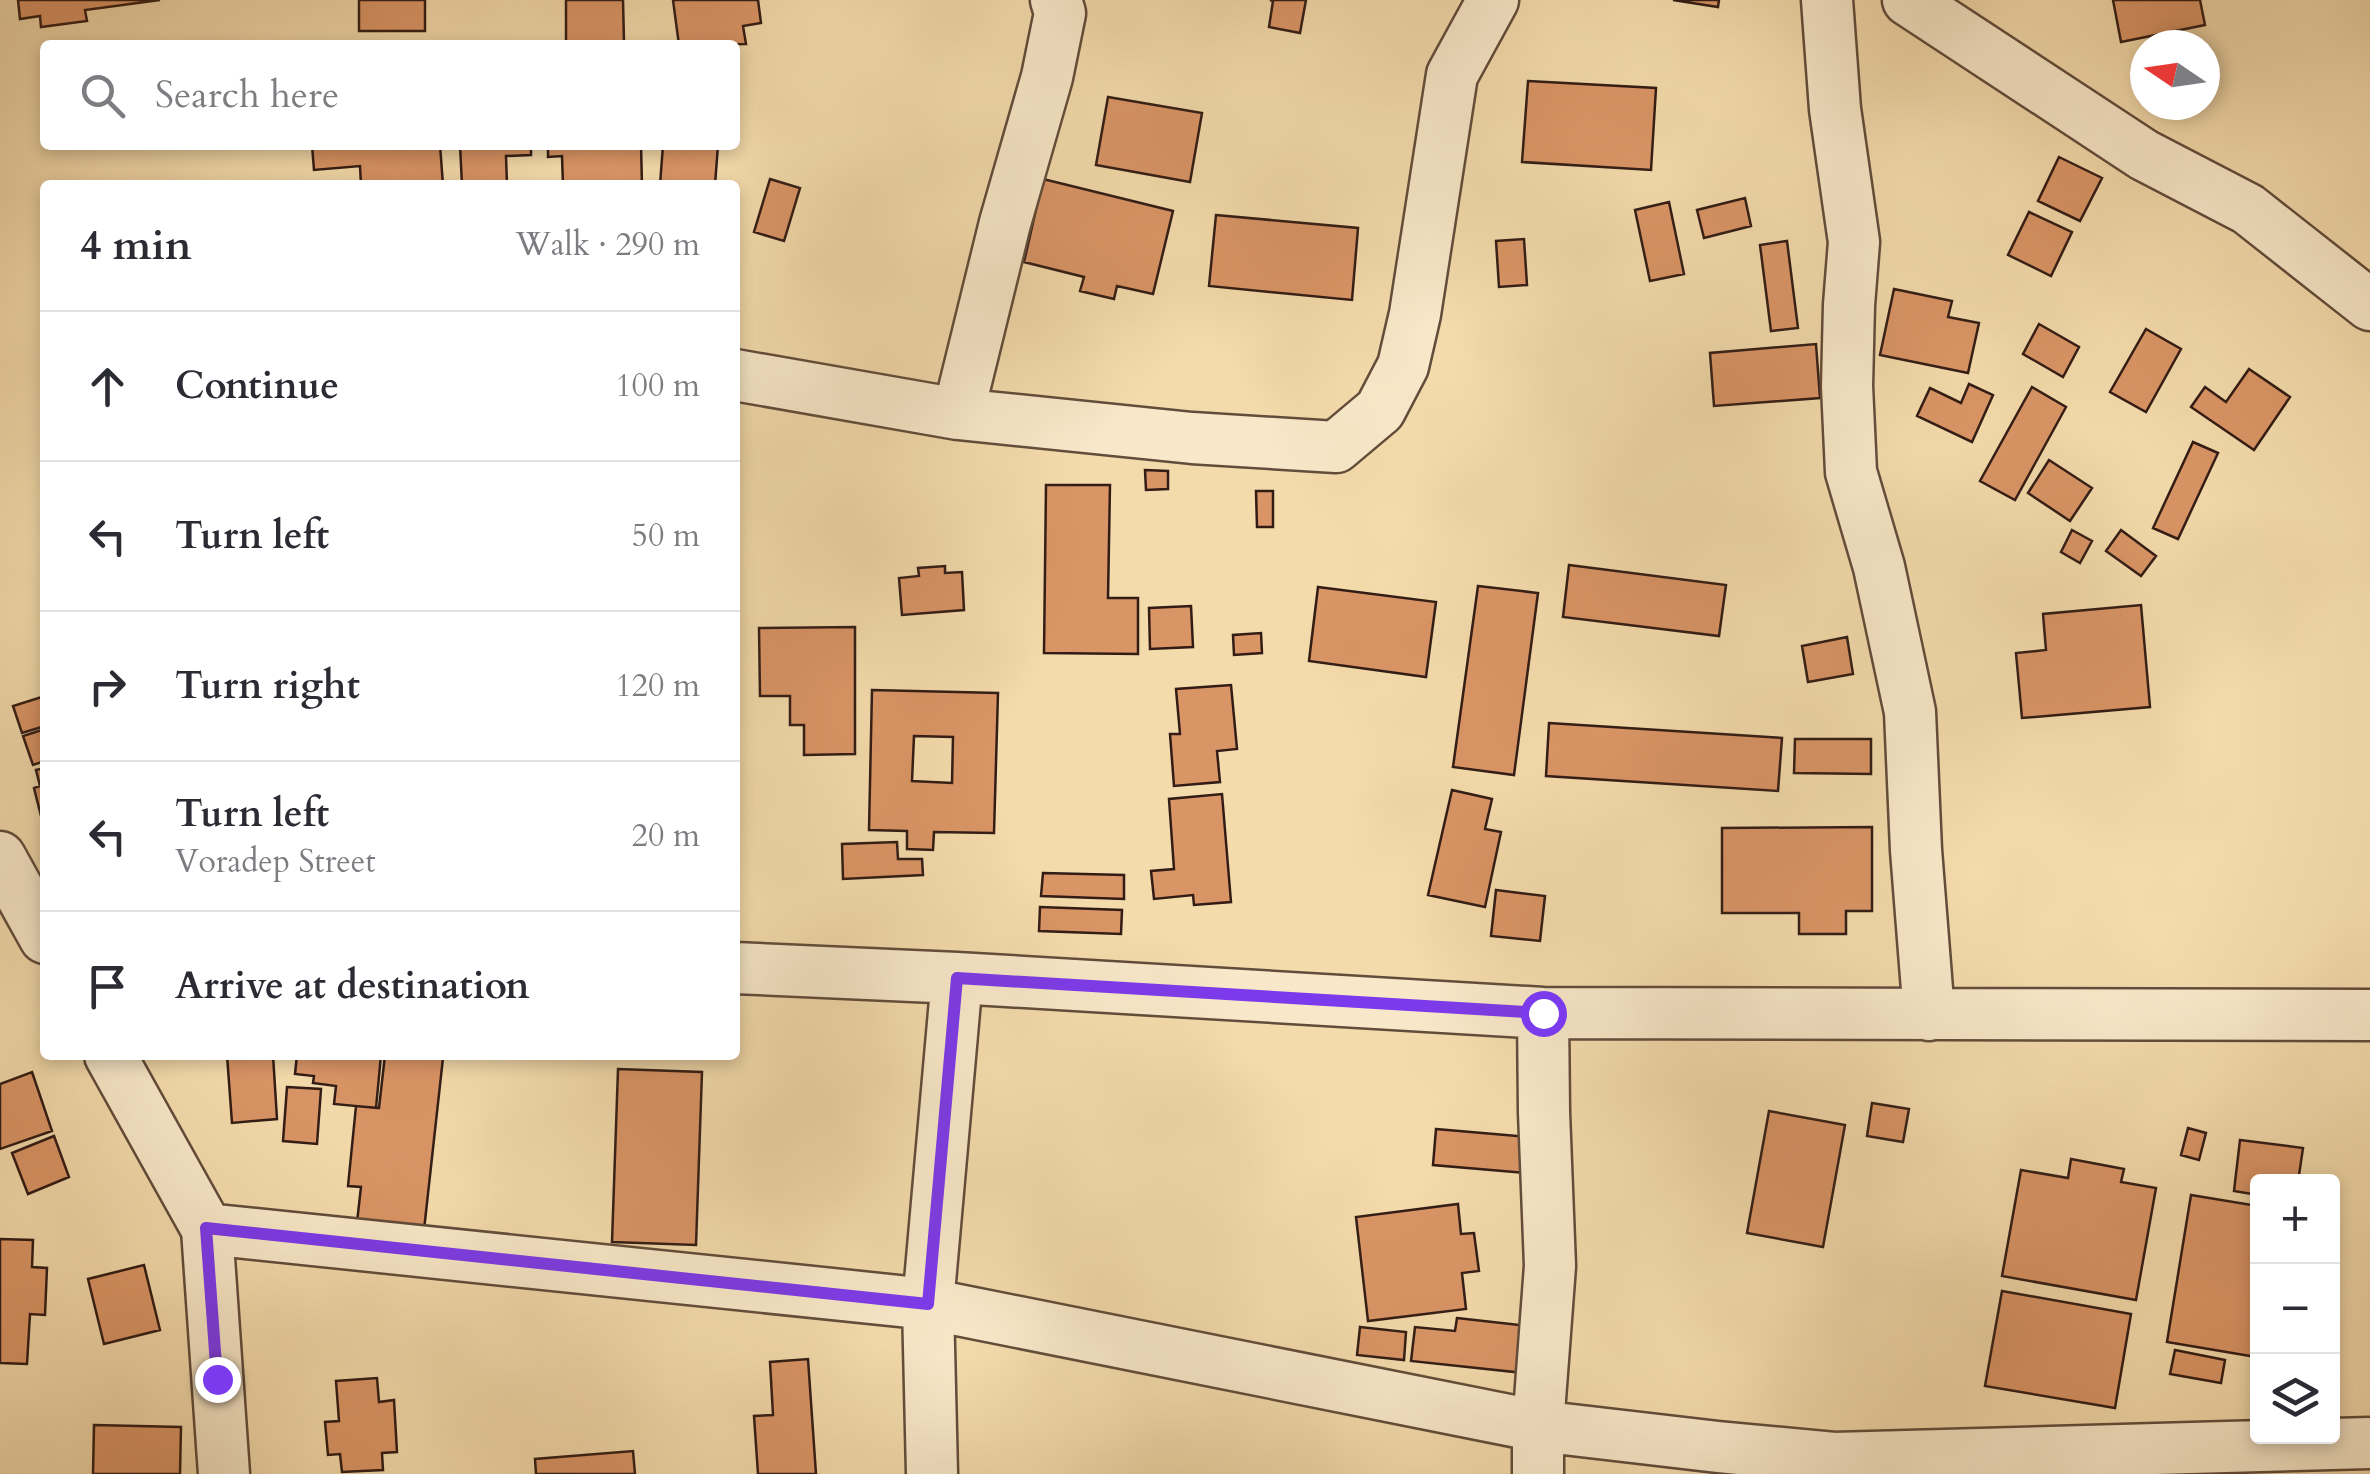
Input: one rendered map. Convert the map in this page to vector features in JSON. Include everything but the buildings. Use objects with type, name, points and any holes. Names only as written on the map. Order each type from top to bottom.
[{"type":"street","points":[[958,414],[1005,223],[1047,78],[1060,14],[1056,0]]},
{"type":"street","points":[[740,376],[958,414],[1336,448],[1380,410],[1404,366],[1452,74],[1493,0]]},
{"type":"street","points":[[1826,0],[1835,108],[1854,242],[1848,305],[1851,472],[1879,567],[1910,712],[1928,1016]]},
{"type":"street","points":[[1908,0],[2144,156],[2248,209],[2370,304]]},
{"type":"street","points":[[0,857],[40,929]]},
{"type":"street","points":[[740,968],[1543,1013],[2370,1015]]},
{"type":"street","points":[[932,1474],[928,1304],[957,978]]},
{"type":"street","points":[[1538,1450],[1550,1266],[1543,1013]]},
{"type":"street","points":[[113,1060],[206,1228],[224,1474]]},
{"type":"street","points":[[206,1228],[928,1304],[1538,1450],[1834,1466],[2370,1443]]},
{"type":"route","points":[[217,1379],[206,1228],[928,1304],[957,978],[1543,1013]]}]
